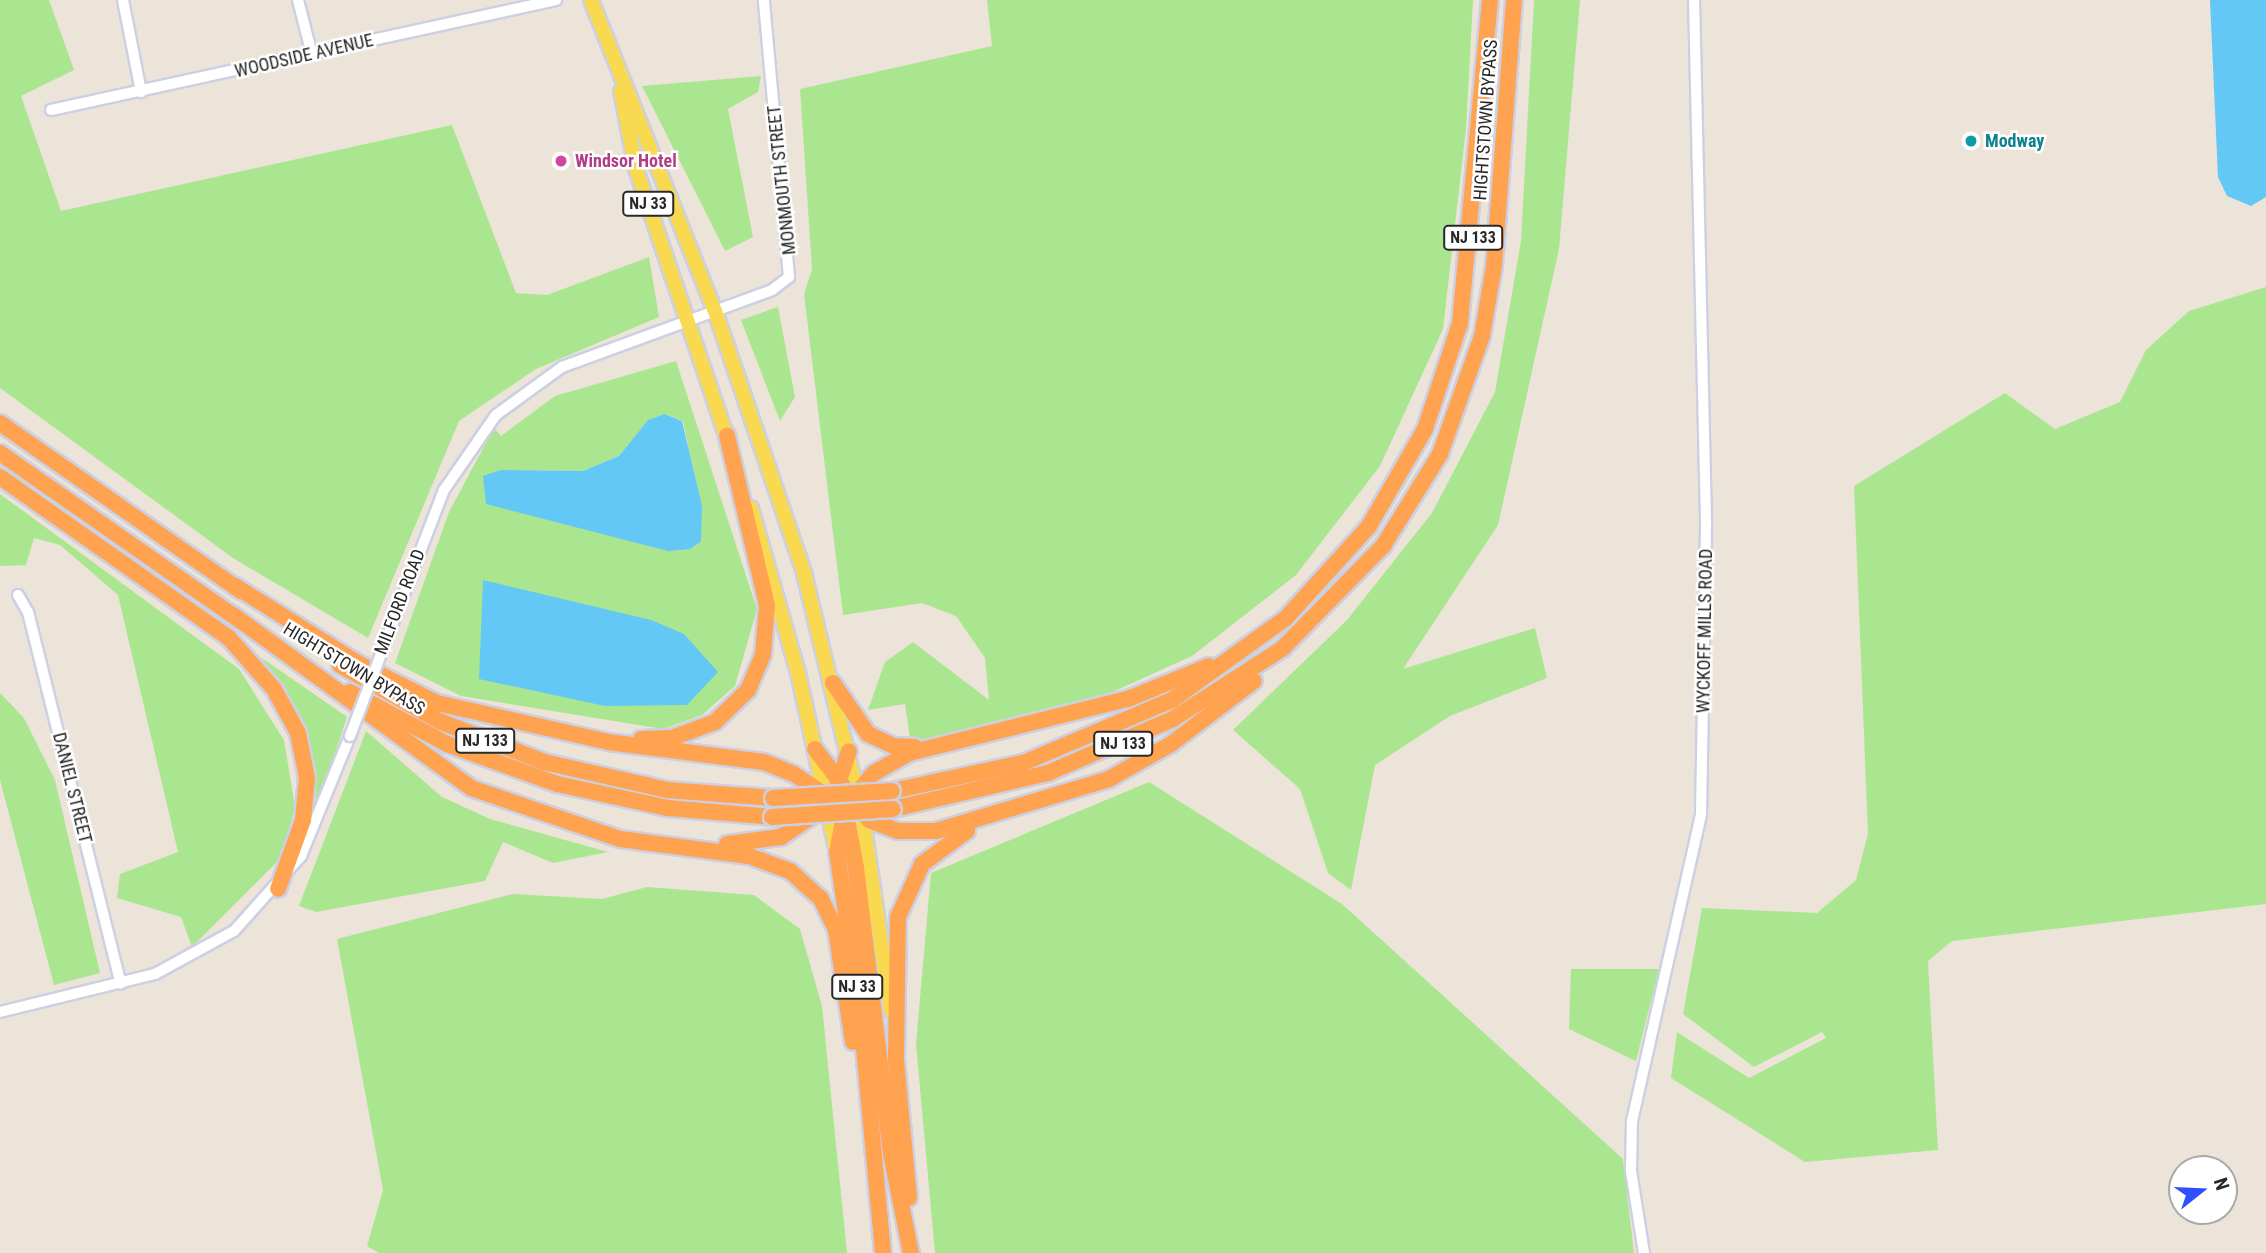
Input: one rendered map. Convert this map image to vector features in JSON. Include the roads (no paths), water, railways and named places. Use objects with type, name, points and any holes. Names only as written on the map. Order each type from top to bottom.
[{"type":"highway","name":"HIGHTSTOWN BYPASS","points":[[0,423],[373,685],[499,746],[620,782],[773,799],[892,791],[1012,766],[1119,726],[1222,669],[1299,607],[1380,510],[1415,449],[1446,375],[1469,268],[1490,0]]},
{"type":"highway","name":"HIGHTSTOWN BYPASS","points":[[0,453],[233,615],[381,711],[499,766],[645,805],[772,817],[893,809],[1015,784],[1131,740],[1246,675],[1323,614],[1414,501],[1473,370],[1494,266],[1514,0]]},
{"type":"highway","points":[[501,721],[661,739],[705,728],[740,700],[760,666],[768,616],[727,436]]},
{"type":"highway","points":[[0,477],[228,637],[274,688],[298,733],[307,785],[303,820],[278,888]]},
{"type":"highway","points":[[235,586],[384,678],[501,721],[764,762],[831,796],[850,801],[862,814],[890,829],[928,832],[1039,805]]},
{"type":"highway","points":[[836,852],[850,801],[889,762],[931,746],[1165,687],[1299,607]]},
{"type":"highway","points":[[896,1060],[897,929],[911,879],[953,837],[1109,779],[1171,744],[1289,654],[1323,614]]},
{"type":"highway","points":[[233,615],[458,782],[620,839],[759,858],[807,883],[827,909],[839,940],[871,1123]]},
{"type":"highway","points":[[833,683],[874,738],[894,746],[931,746]]},
{"type":"highway","points":[[815,749],[831,796]]},
{"type":"highway","points":[[572,823],[752,844],[789,833],[831,796],[849,751]]},
{"type":"highway","points":[[850,801],[891,1154],[912,1253]]},
{"type":"highway","name":"NJ 33","points":[[836,852],[871,1123],[883,1253]]},
{"type":"highway","name":"NJ 33","points":[[896,1060],[912,1253]]},
{"type":"main road","name":"NJ 33","points":[[591,0],[620,83],[715,312],[793,537],[849,751],[850,801]]},
{"type":"main road","name":"NJ 33","points":[[620,83],[625,129],[727,436],[815,749]]},
{"type":"main road","name":"NJ 33","points":[[831,796],[836,852]]},
{"type":"main road","name":"NJ 33","points":[[862,814],[896,1060]]},
{"type":"street","points":[[123,0],[141,92]]},
{"type":"street","points":[[298,0],[312,55]]},
{"type":"street","name":"WOODSIDE AVENUE","points":[[51,110],[556,0]]},
{"type":"street","name":"MONMOUTH STREET","points":[[715,312],[777,288],[790,273],[764,0]]},
{"type":"street","name":"WYCKOFF MILLS ROAD","points":[[1644,1253],[1631,1171],[1632,1121],[1701,815],[1706,533],[1694,0]]},
{"type":"street","name":"MILFORD ROAD","points":[[0,1012],[121,984],[205,952],[278,888],[308,843],[444,490],[486,425],[562,368],[715,312]]},
{"type":"street","name":"DANIEL STREET","points":[[18,595],[29,612],[121,984]]},
{"type":"water","points":[[2210,0],[2266,0],[2266,197],[2251,206],[2227,196],[2218,177]]},
{"type":"water","points":[[665,414],[682,421],[702,506],[701,541],[690,549],[668,551],[486,504],[483,476],[501,470],[583,471],[619,456],[648,420]]},
{"type":"water","points":[[483,580],[651,620],[684,634],[718,672],[687,705],[605,706],[479,679]]},
{"type":"place","name":"Modway","points":[[1971,141]]},
{"type":"place","name":"Windsor Hotel","points":[[561,161]]}]
